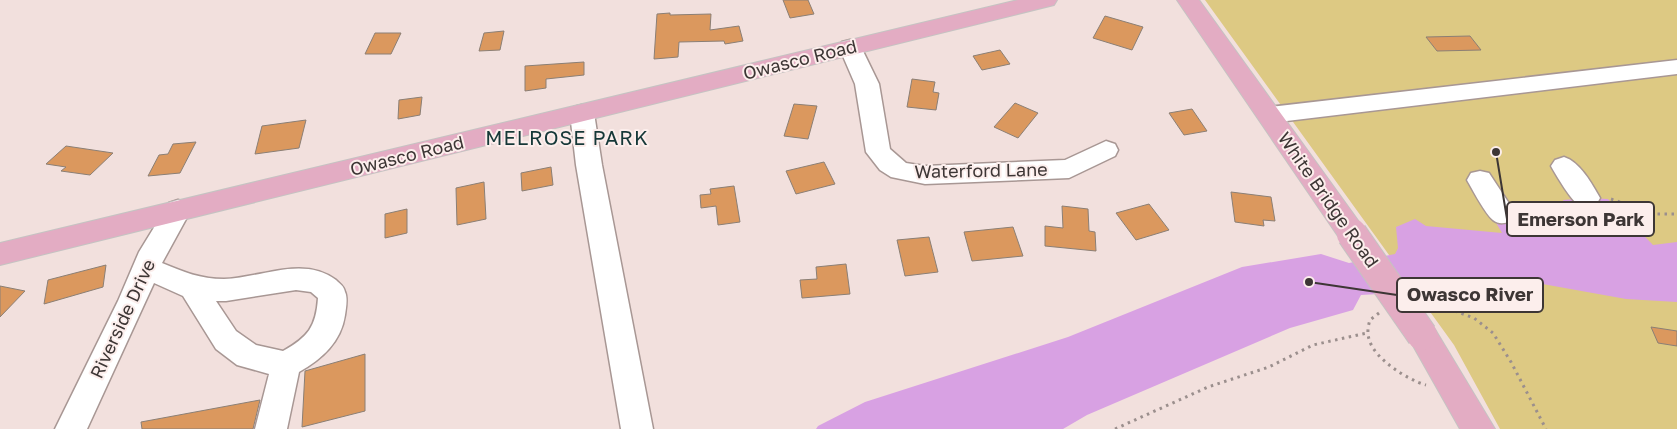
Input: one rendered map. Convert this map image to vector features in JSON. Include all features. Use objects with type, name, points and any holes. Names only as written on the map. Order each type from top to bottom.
[{"type":"main road","name":"Owasco Road","points":[[0,254],[1046,0]]},
{"type":"main road","name":"White Bridge Road","points":[[1188,0],[1422,336],[1478,429]]},
{"type":"street","name":"Waterford Lane","points":[[850,47],[867,84],[878,152],[889,164],[900,171],[925,175],[1070,169],[1106,150]]},
{"type":"street","points":[[1269,115],[1677,67]]},
{"type":"street","points":[[582,113],[591,175],[637,429]]},
{"type":"street","points":[[1564,166],[1599,198]]},
{"type":"street","points":[[1480,180],[1503,214]]},
{"type":"street","name":"Riverside Drive","points":[[71,429],[153,252],[178,210]]},
{"type":"street","points":[[147,268],[193,288],[226,290],[296,280],[318,282],[332,293],[332,314],[325,333],[311,350],[286,365],[248,356],[226,340],[193,288]]},
{"type":"street","points":[[271,429],[286,365]]},
{"type":"path","points":[[1599,198],[1655,214],[1677,214]]},
{"type":"path","points":[[1115,429],[1208,387],[1268,367],[1313,345],[1367,333]]},
{"type":"shaded area","points":[[1205,0],[1677,0],[1677,429],[1500,429],[1454,345]]},
{"type":"shaded area","points":[[1608,199],[1653,245],[1677,242],[1677,302],[1626,299],[1537,283],[1475,306],[1431,291],[1361,295],[1353,310],[1290,328],[1087,415],[1063,429],[816,429],[818,426],[865,402],[1068,337],[1242,267],[1321,254],[1349,263],[1395,254],[1398,248],[1396,227],[1415,219],[1426,226],[1502,233],[1492,216],[1503,214],[1517,216],[1528,234],[1584,237],[1563,200]]},
{"type":"building","points":[[783,0],[808,0],[814,14],[790,18]]},
{"type":"building","points":[[670,13],[670,15],[711,14],[710,30],[739,26],[743,41],[725,44],[724,41],[679,42],[678,57],[654,59],[657,14]]},
{"type":"building","points":[[1105,16],[1143,27],[1132,50],[1093,38]]},
{"type":"building","points":[[504,31],[500,50],[479,51],[484,33]]},
{"type":"building","points":[[375,33],[401,33],[391,54],[365,54]]},
{"type":"building","points":[[1470,36],[1481,50],[1437,51],[1426,37]]},
{"type":"building","points":[[1000,50],[1010,64],[982,70],[973,56]]},
{"type":"building","points":[[584,62],[584,75],[546,79],[546,88],[525,91],[525,66]]},
{"type":"building","points":[[912,79],[935,82],[933,92],[939,93],[936,110],[907,107]]},
{"type":"building","points":[[422,97],[420,115],[398,119],[399,100]]},
{"type":"building","points":[[1015,103],[1038,113],[1018,138],[994,127]]},
{"type":"building","points":[[794,104],[817,106],[808,139],[784,136]]},
{"type":"building","points":[[1192,109],[1207,131],[1184,135],[1169,113]]},
{"type":"building","points":[[306,120],[299,148],[255,154],[262,126]]},
{"type":"building","points":[[196,142],[180,173],[148,176],[159,155],[168,154],[173,144]]},
{"type":"building","points":[[66,146],[113,153],[90,175],[61,171],[66,167],[46,164]]},
{"type":"building","points":[[824,162],[835,184],[796,194],[786,171]]},
{"type":"building","points":[[551,167],[553,185],[522,191],[521,173]]},
{"type":"building","points":[[484,182],[486,219],[457,225],[456,188]]},
{"type":"building","points":[[734,186],[740,222],[718,225],[716,206],[701,208],[700,195],[711,194],[710,189]]},
{"type":"building","points":[[1231,192],[1271,197],[1275,221],[1263,220],[1264,226],[1235,222]]},
{"type":"building","points":[[1149,204],[1169,230],[1136,240],[1116,213]]},
{"type":"building","points":[[1062,206],[1088,209],[1089,231],[1095,232],[1096,251],[1045,246],[1045,226],[1063,228]]},
{"type":"building","points":[[407,209],[407,233],[385,238],[385,214]]},
{"type":"building","points":[[1013,227],[1023,256],[972,261],[964,232]]},
{"type":"building","points":[[929,237],[938,272],[905,276],[897,240]]},
{"type":"building","points":[[846,264],[850,294],[802,298],[800,280],[817,279],[816,267]]},
{"type":"building","points":[[106,265],[103,287],[44,304],[48,280]]},
{"type":"building","points":[[0,286],[25,291],[0,317]]},
{"type":"building","points":[[1651,327],[1677,331],[1677,346],[1658,343]]},
{"type":"building","points":[[365,354],[365,411],[302,427],[305,371]]},
{"type":"building","points":[[260,400],[253,429],[142,429],[141,422]]},
{"type":"place","name":"Emerson Park","points":[[1496,152]]},
{"type":"place","name":"Owasco River","points":[[1309,282]]},
{"type":"district","name":"MELROSE PARK","points":[[567,138]]}]
